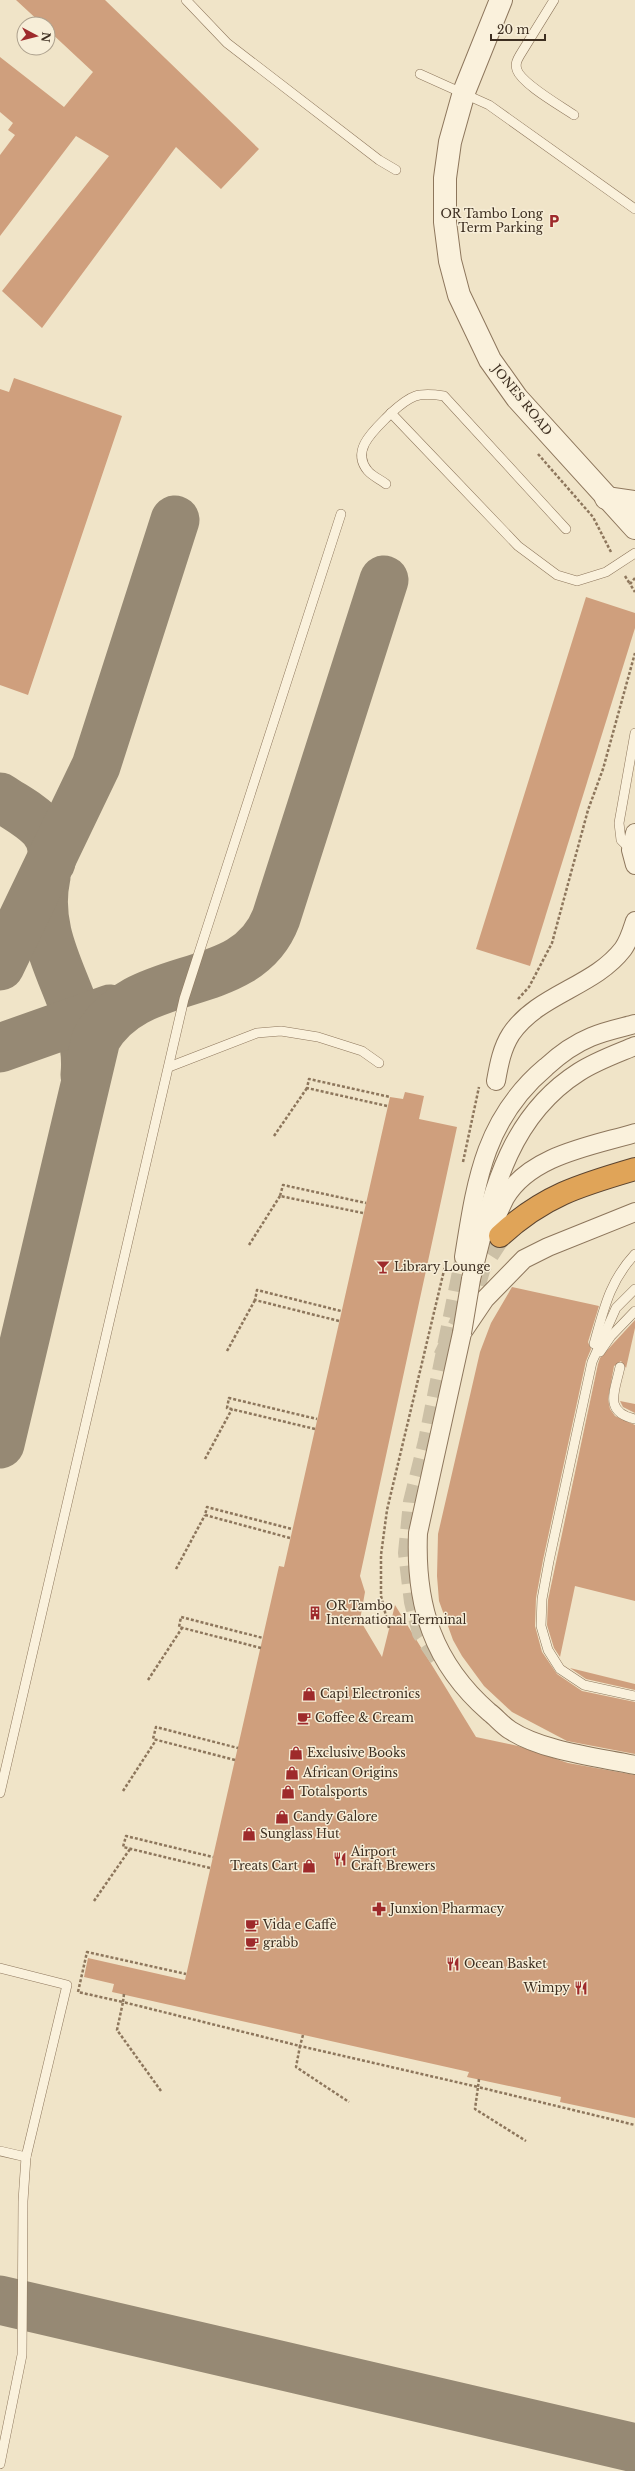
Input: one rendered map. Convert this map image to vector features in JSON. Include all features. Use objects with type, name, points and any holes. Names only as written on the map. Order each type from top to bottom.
[{"type":"highway","points":[[500,1236],[543,1202],[581,1185],[635,1169]]},
{"type":"street","name":"JONES ROAD","points":[[501,0],[464,92],[450,142],[444,178],[445,222],[450,261],[459,295],[490,360],[517,398],[606,498],[634,532]]},
{"type":"street","points":[[606,498],[635,502]]},
{"type":"street","points":[[496,1081],[504,1048],[520,1024],[540,1006],[598,971],[618,954],[624,948],[635,921]]},
{"type":"street","points":[[464,1257],[479,1174],[502,1116],[529,1081],[560,1055],[590,1037],[635,1024]]},
{"type":"street","points":[[635,1046],[579,1072],[531,1114],[509,1154],[493,1189],[471,1279],[462,1332],[418,1533],[418,1570],[425,1613],[436,1645],[472,1696],[510,1730],[544,1744],[635,1765]]},
{"type":"street","points":[[471,1279],[506,1197],[531,1171],[553,1158],[633,1134]]},
{"type":"street","points":[[462,1332],[485,1299],[524,1259],[548,1247],[635,1212]]},
{"type":"lane","points":[[186,0],[227,43],[361,146],[396,170]]},
{"type":"lane","points":[[554,0],[516,62],[517,70],[523,79],[574,115]]},
{"type":"lane","points":[[420,74],[464,92],[508,118],[635,209]]},
{"type":"lane","points":[[386,484],[368,471],[361,457],[365,440],[408,398],[424,393],[444,396],[566,529]]},
{"type":"lane","points":[[391,413],[518,546],[557,575],[577,581],[606,572],[635,553]]},
{"type":"lane","points":[[0,1793],[186,993],[341,514]]},
{"type":"lane","points":[[634,850],[621,840],[619,823],[635,733]]},
{"type":"lane","points":[[169,1067],[257,1033],[281,1031],[318,1038],[362,1051],[379,1063]]},
{"type":"lane","points":[[635,1254],[616,1278],[608,1295],[589,1375],[549,1561],[542,1599],[541,1626],[548,1650],[560,1669],[584,1685],[635,1696]]},
{"type":"lane","points":[[592,1362],[616,1308],[635,1289]]},
{"type":"lane","points":[[589,1375],[611,1336],[635,1311]]},
{"type":"lane","points":[[620,1367],[613,1397],[614,1405],[621,1415],[635,1420]]},
{"type":"lane","points":[[0,1968],[67,1985],[26,2157],[23,2200],[22,2355],[0,2464]]},
{"type":"lane","points":[[0,2151],[26,2157]]},
{"type":"path","points":[[535,450],[593,517],[618,565],[635,592]]},
{"type":"path","points":[[630,584],[635,578]]},
{"type":"path","points":[[274,1136],[307,1088],[309,1079],[390,1097]]},
{"type":"path","points":[[307,1088],[388,1106]]},
{"type":"path","points":[[249,1244],[280,1196],[283,1186],[366,1203]]},
{"type":"path","points":[[280,1196],[363,1213]]},
{"type":"path","points":[[227,1351],[255,1300],[257,1290],[341,1311]]},
{"type":"path","points":[[255,1300],[339,1322]]},
{"type":"path","points":[[315,1429],[227,1408],[229,1398],[317,1419]]},
{"type":"path","points":[[205,1459],[232,1409]]},
{"type":"path","points":[[176,1570],[205,1515],[207,1506],[292,1529]]},
{"type":"path","points":[[205,1515],[290,1538]]},
{"type":"path","points":[[261,1648],[179,1627],[181,1617],[263,1638]]},
{"type":"path","points":[[148,1680],[182,1628]]},
{"type":"path","points":[[235,1760],[153,1739],[156,1727],[238,1748]]},
{"type":"path","points":[[123,1791],[156,1740]]},
{"type":"path","points":[[210,1868],[124,1848],[126,1836],[213,1857]]},
{"type":"path","points":[[94,1901],[130,1849]]},
{"type":"path","points":[[186,1974],[87,1952],[78,1992],[300,2046],[635,2124]]},
{"type":"path","points":[[124,1994],[117,2030],[160,2091]]},
{"type":"path","points":[[303,2035],[296,2067],[348,2102]]},
{"type":"path","points":[[479,2079],[475,2109],[526,2141]]},
{"type":"building","points":[[16,0],[105,0],[259,149],[221,189],[176,147],[42,328],[2,291],[109,156],[76,136],[0,236],[0,155],[15,135],[8,130],[13,123],[0,112],[0,57],[64,107],[93,72],[56,37],[56,16],[33,16]]},
{"type":"building","points":[[14,378],[122,416],[28,695],[0,685],[0,389],[9,392]]},
{"type":"building","points":[[586,597],[635,613],[635,628],[530,966],[476,949]]},
{"type":"building","name":"OR Tambo International Terminal","points":[[405,1092],[424,1096],[419,1119],[457,1127],[360,1576],[365,1592],[360,1620],[382,1657],[395,1605],[476,1737],[518,1746],[568,1763],[635,1775],[635,2118],[560,2102],[561,2097],[467,2077],[469,2072],[112,1992],[114,1984],[84,1977],[88,1958],[185,1980],[279,1566],[284,1567],[390,1097],[403,1099]]},
{"type":"building","points":[[512,1287],[599,1306],[588,1342],[591,1349],[586,1361],[543,1560],[536,1598],[535,1626],[542,1652],[557,1674],[582,1691],[635,1702],[635,1754],[567,1741],[512,1712],[484,1686],[462,1656],[453,1640],[439,1601],[437,1576],[438,1534],[480,1352],[491,1323]]},
{"type":"building","points":[[635,1320],[635,1328],[620,1395],[626,1368],[621,1361],[614,1366],[608,1399],[610,1409],[615,1416],[635,1425],[635,1601],[575,1586],[560,1657],[554,1648],[547,1625],[548,1600],[598,1364],[600,1358]]},
{"type":"building","points":[[620,1401],[635,1404],[635,1413],[623,1407]]},
{"type":"building","points":[[570,1668],[635,1684],[635,1690],[586,1679]]},
{"type":"taxiway","points":[[0,966],[96,766],[175,520]]},
{"type":"taxiway","points":[[0,1444],[96,1039],[115,1016],[138,1000],[164,989],[217,971],[241,960],[261,943],[276,918],[384,580]]},
{"type":"taxiway","points":[[0,797],[29,816],[45,831],[50,840],[52,850],[51,862]]},
{"type":"taxiway","points":[[46,877],[43,904],[46,930],[53,954],[80,1025],[85,1049],[85,1075]]},
{"type":"taxiway","points":[[0,1048],[110,1009]]},
{"type":"taxiway","points":[[0,2300],[635,2448]]},
{"type":"tunnel","points":[[475,1284],[480,1267],[500,1236]]},
{"type":"tunnel","points":[[438,1658],[421,1633],[413,1602],[407,1553],[412,1502],[427,1441],[464,1257]]},
{"type":"tunnel","points":[[444,1357],[463,1317]]},
{"type":"place","name":"OR Tambo Long Term Parking","points":[[554,221]]},
{"type":"place","name":"Library Lounge","points":[[383,1267]]},
{"type":"place","name":"OR Tambo International Terminal","points":[[315,1613]]},
{"type":"place","name":"Capi Electronics","points":[[309,1694]]},
{"type":"place","name":"Coffee & Cream","points":[[304,1718]]},
{"type":"place","name":"Exclusive Books","points":[[296,1753]]},
{"type":"place","name":"African Origins","points":[[292,1773]]},
{"type":"place","name":"Totalsports","points":[[288,1792]]},
{"type":"place","name":"Candy Galore","points":[[282,1817]]},
{"type":"place","name":"Sunglass Hut","points":[[249,1834]]},
{"type":"place","name":"Airport Craft Brewers","points":[[340,1859]]},
{"type":"place","name":"Treats Cart","points":[[309,1866]]},
{"type":"place","name":"Junxion Pharmacy","points":[[379,1909]]},
{"type":"place","name":"Vida e Caffè","points":[[252,1925]]},
{"type":"place","name":"grabb","points":[[252,1943]]},
{"type":"place","name":"Ocean Basket","points":[[453,1964]]},
{"type":"place","name":"Wimpy","points":[[581,1988]]}]
